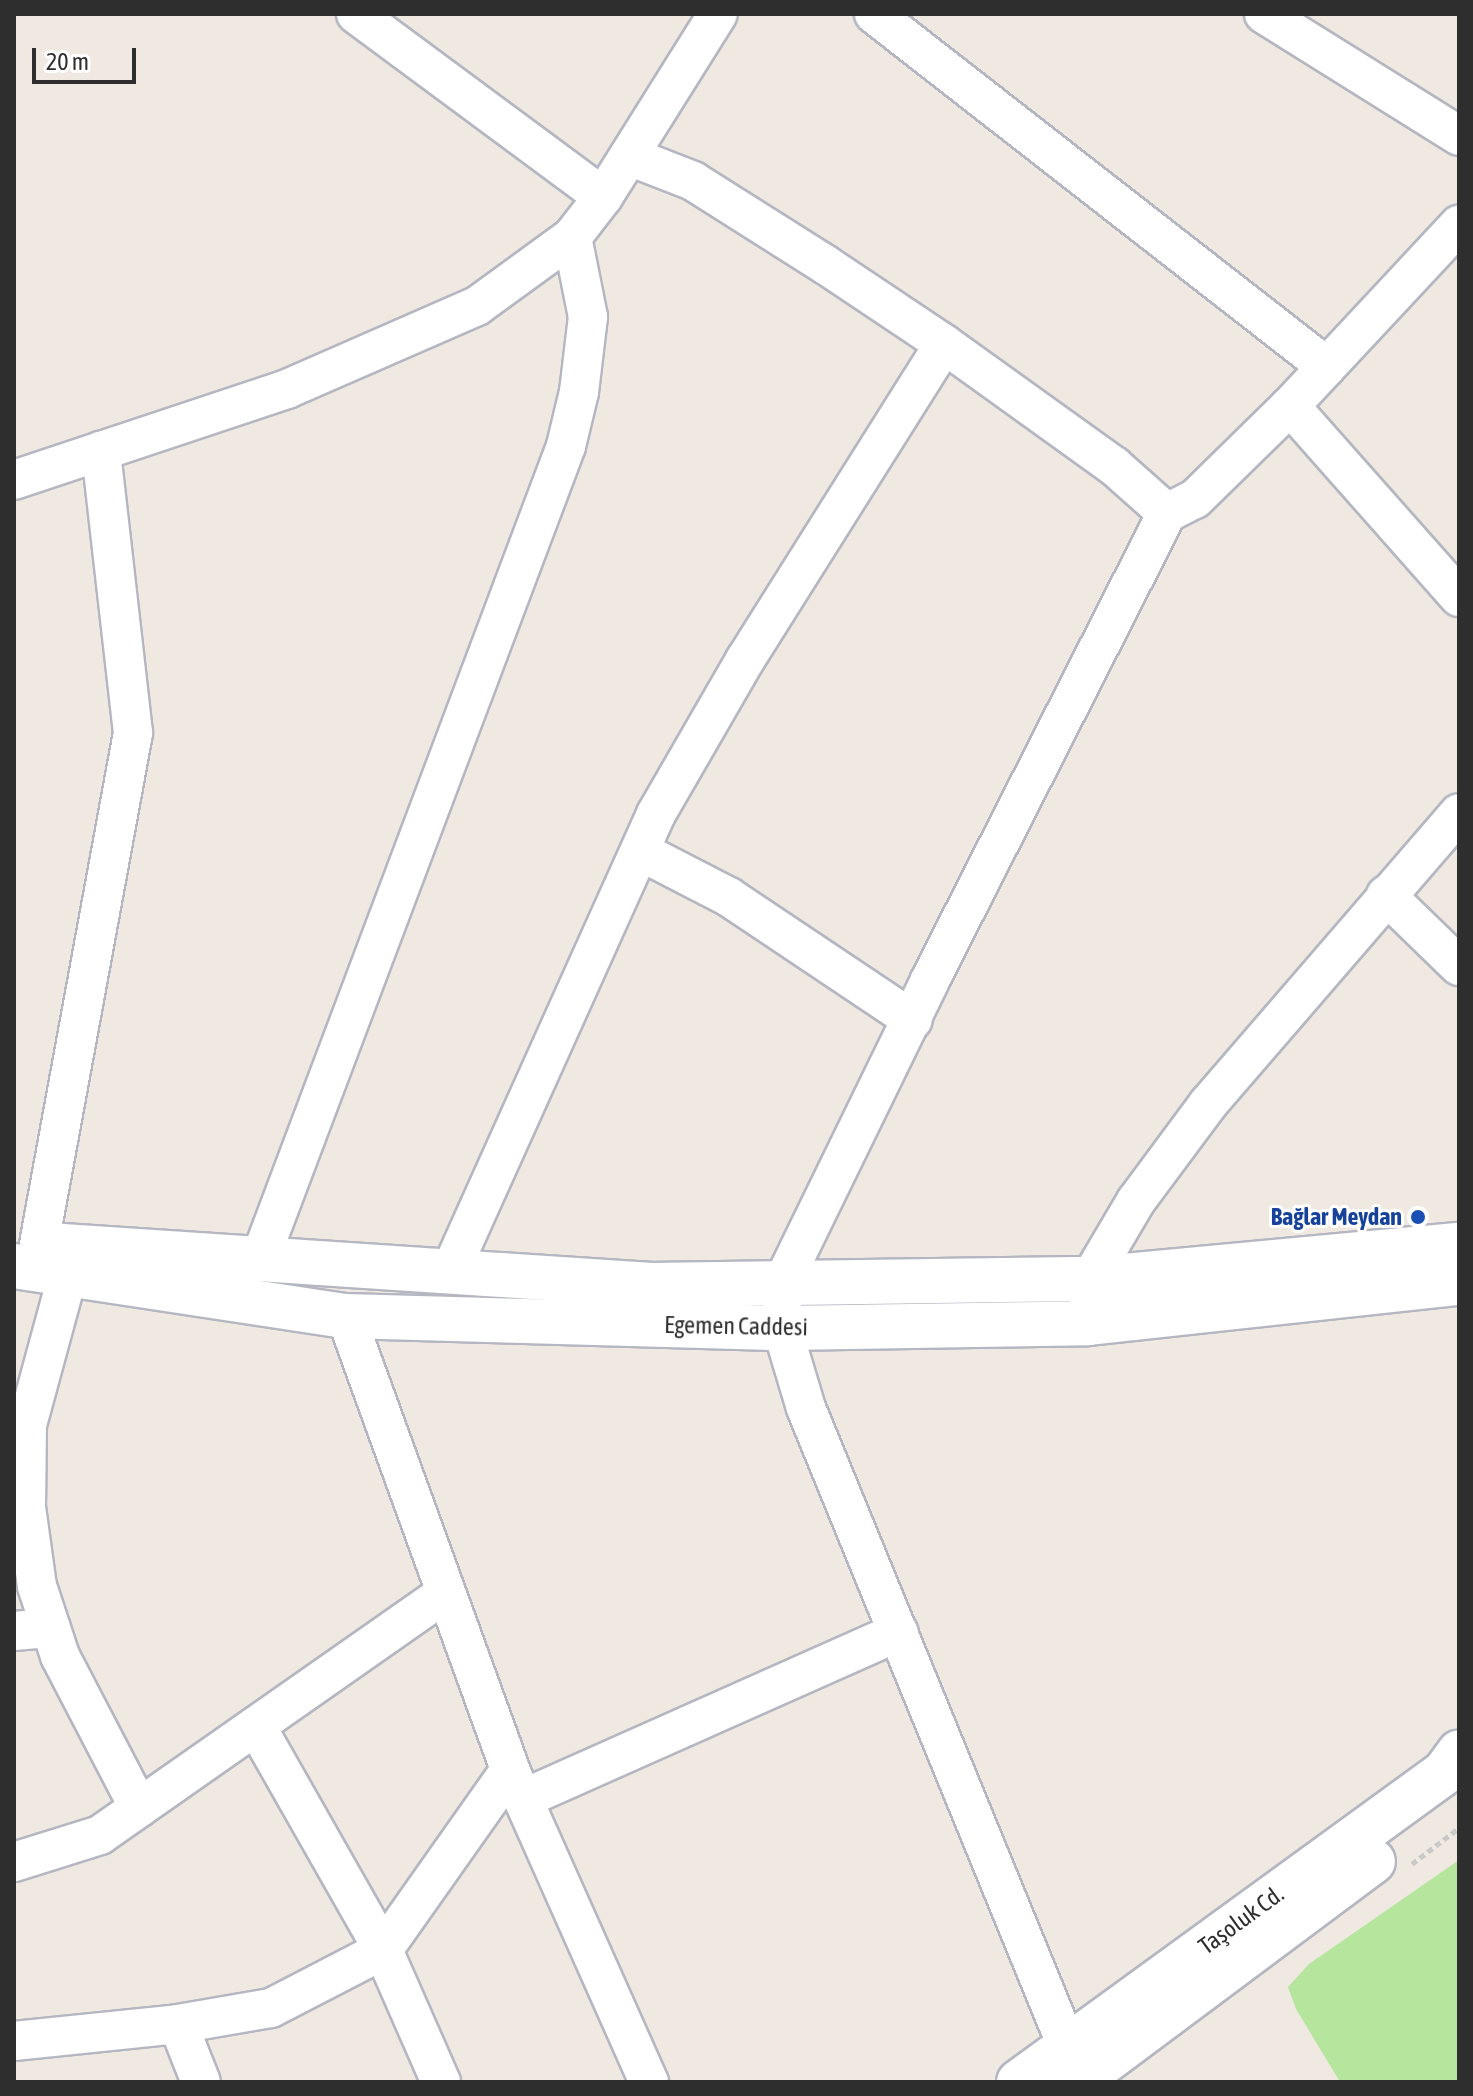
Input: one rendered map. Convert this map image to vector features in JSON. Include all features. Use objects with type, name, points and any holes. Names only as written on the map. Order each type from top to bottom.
[{"type":"main road","name":"Egemen Caddesi","points":[[34,1256],[260,1259],[652,1285],[782,1284],[1090,1279],[1459,1245]]},
{"type":"main road","name":"Egemen Caddesi","points":[[34,1256],[346,1316],[782,1328],[1088,1323],[1459,1283]]},
{"type":"main road","name":"Taşoluk Cd.","points":[[1072,2064],[1445,1772],[1459,1753]]},
{"type":"main road","name":"Taşoluk Cd.","points":[[1019,2082],[1072,2064],[1367,1865],[1459,1788]]},
{"type":"street","points":[[356,14],[603,197]]},
{"type":"street","points":[[14,480],[287,389],[477,306],[572,237],[603,197],[718,14]]},
{"type":"street","points":[[874,14],[1327,367]]},
{"type":"street","points":[[1264,14],[1459,136]]},
{"type":"street","points":[[629,156],[693,181],[944,344],[1114,466],[1167,513]]},
{"type":"street","points":[[1072,2064],[806,1408],[782,1328],[782,1284],[930,980],[1167,513],[1195,499],[1290,406],[1459,225]]},
{"type":"street","points":[[260,1259],[566,446],[579,392],[588,317],[572,237]]},
{"type":"street","points":[[450,1272],[656,814],[745,660],[944,344]]},
{"type":"street","points":[[1290,406],[1459,597]]},
{"type":"street","points":[[101,451],[133,733],[34,1256],[26,1507],[37,1586],[60,1656],[139,1808]]},
{"type":"street","points":[[1088,1323],[1090,1279],[1136,1201],[1208,1104],[1459,813]]},
{"type":"street","points":[[640,851],[729,897],[913,1020]]},
{"type":"street","points":[[1386,895],[1459,966]]},
{"type":"street","points":[[346,1316],[517,1784],[649,2082]]},
{"type":"street","points":[[14,1862],[100,1835],[445,1593]]},
{"type":"street","points":[[14,1631],[51,1628]]},
{"type":"street","points":[[14,2041],[178,2024],[271,2008],[383,1950],[517,1784],[898,1632]]},
{"type":"street","points":[[256,1726],[383,1950],[441,2082]]},
{"type":"street","points":[[178,2024],[201,2082]]},
{"type":"green space","points":[[1459,1860],[1459,2082],[1340,2082],[1296,2009],[1288,1987],[1309,1964]]},
{"type":"place","name":"Bağlar Meydan","points":[[1418,1217]]}]
